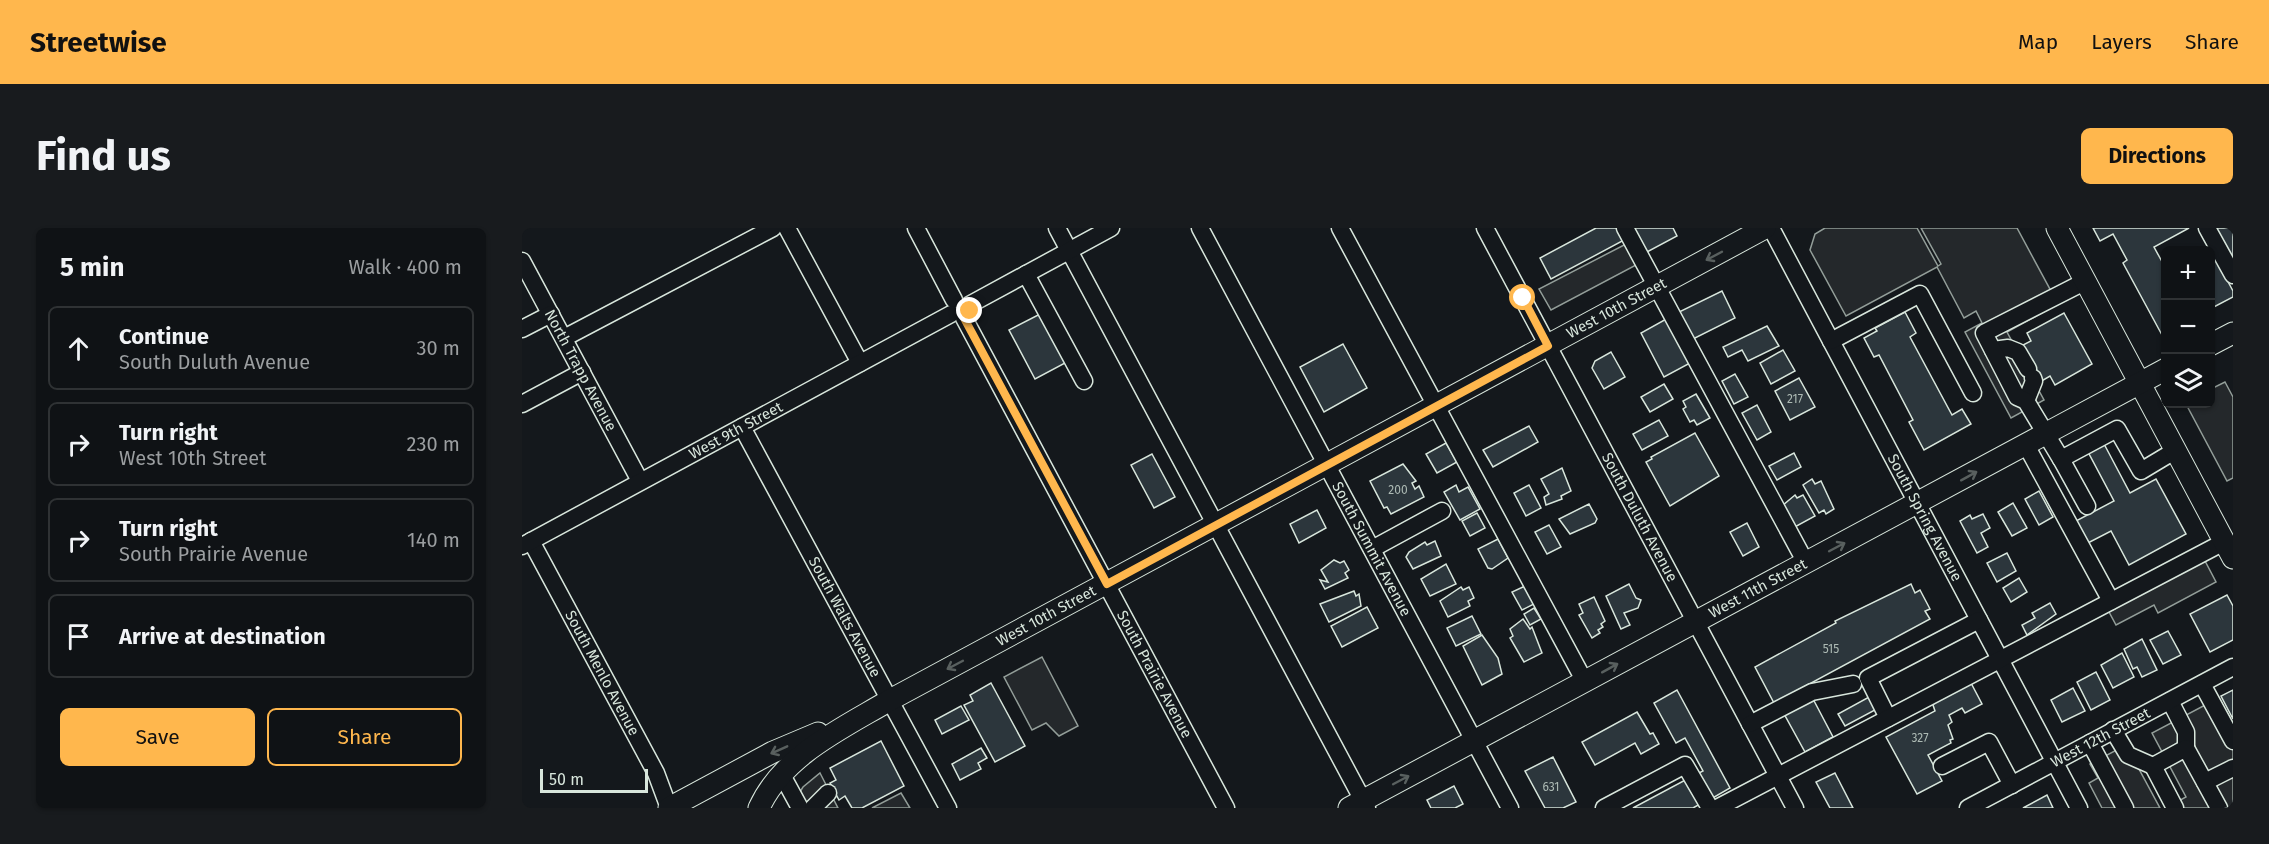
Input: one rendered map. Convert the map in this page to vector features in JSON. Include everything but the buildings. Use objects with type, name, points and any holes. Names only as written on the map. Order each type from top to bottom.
[{"type":"main road","name":"West 10th Street","points":[[759,808],[782,775],[826,738],[890,700],[1766,228]]},
{"type":"main road","points":[[2058,228],[2229,550]]},
{"type":"main road","points":[[2215,343],[2233,333]]},
{"type":"main road","name":"West 11th Street","points":[[1360,806],[1475,741],[2161,372]]},
{"type":"main road","points":[[669,808],[773,752],[890,700]]},
{"type":"street","points":[[564,338],[773,228]]},
{"type":"street","points":[[787,228],[860,363]]},
{"type":"street","name":"South Prairie Avenue","points":[[916,228],[1226,808]]},
{"type":"street","points":[[1057,228],[1216,525],[1360,806]]},
{"type":"street","name":"West 9th Street","points":[[527,544],[1111,228]]},
{"type":"street","name":"South Summit Avenue","points":[[1200,228],[1510,808]]},
{"type":"street","points":[[1340,228],[1585,682]]},
{"type":"street","name":"South Duluth Avenue","points":[[1485,228],[1795,808]]},
{"type":"street","points":[[1625,228],[1806,563]]},
{"type":"street","name":"South Spring Avenue","points":[[1771,228],[2079,808]]},
{"type":"street","points":[[2207,228],[2233,275]]},
{"type":"street","name":"North Trapp Avenue","points":[[522,261],[640,481]]},
{"type":"street","points":[[1026,274],[1084,381]]},
{"type":"street","points":[[2086,281],[1984,333],[2017,397],[2026,401],[2087,506]]},
{"type":"street","points":[[1831,341],[1920,294],[1973,393]]},
{"type":"street","points":[[522,330],[551,314]]},
{"type":"street","points":[[1993,350],[2008,348],[2018,352],[2034,381],[2026,401]]},
{"type":"street","points":[[522,404],[582,372]]},
{"type":"street","name":"South Walts Avenue","points":[[742,427],[948,808]]},
{"type":"street","points":[[2061,459],[2117,429],[2141,471],[2176,450]]},
{"type":"street","points":[[2026,445],[2111,600]]},
{"type":"street","points":[[1372,549],[1442,511]]},
{"type":"street","name":"South Menlo Avenue","points":[[527,544],[656,773],[669,808]]},
{"type":"street","points":[[1717,808],[2111,600],[2229,550]]},
{"type":"street","points":[[1888,718],[1868,678],[1978,620]]},
{"type":"street","name":"West 12th Street","points":[[1968,808],[2233,667]]},
{"type":"street","points":[[1750,724],[1812,692],[1853,684]]},
{"type":"street","points":[[2202,684],[2233,741]]},
{"type":"street","points":[[2170,701],[2186,732],[2186,748],[2219,808]]},
{"type":"street","points":[[2113,730],[2128,755],[2153,766],[2175,808]]},
{"type":"street","points":[[1942,766],[1989,742],[2012,785]]},
{"type":"street","points":[[2090,743],[2125,808]]},
{"type":"street","points":[[2153,766],[2186,748]]},
{"type":"street","points":[[1604,808],[1685,765],[1710,808]]},
{"type":"street","points":[[2205,782],[2233,768]]},
{"type":"street","points":[[782,775],[800,808]]},
{"type":"street","points":[[813,808],[828,793]]},
{"type":"shaded area","points":[[1825,228],[1917,228],[1938,266],[1941,264],[1921,228],[2017,228],[2058,304],[2007,332],[2044,400],[2011,418],[1965,332],[1982,323],[1976,311],[1964,318],[1937,267],[1846,316],[1810,250],[1815,234]]},
{"type":"shaded area","points":[[1626,244],[1638,264],[1551,310],[1539,289]]},
{"type":"shaded area","points":[[2225,382],[2233,397],[2233,478],[2227,481],[2188,408],[2215,408],[2215,387]]},
{"type":"shaded area","points":[[2204,559],[2216,582],[2158,613],[2154,605],[2116,625],[2108,610]]},
{"type":"shaded area","points":[[1042,657],[1078,726],[1059,736],[1046,723],[1032,730],[1004,677]]},
{"type":"shaded area","points":[[2207,704],[2233,750],[2233,808],[2166,808],[2186,797],[2152,733]]},
{"type":"shaded area","points":[[2126,745],[2160,808],[2102,808],[2089,783],[2098,778],[2090,764]]},
{"type":"shaded area","points":[[820,773],[838,808],[790,808],[803,787]]},
{"type":"shaded area","points":[[901,793],[910,808],[872,808]]},
{"type":"route","points":[[970,311],[964,318],[1107,584],[1548,346],[1523,298]]}]
